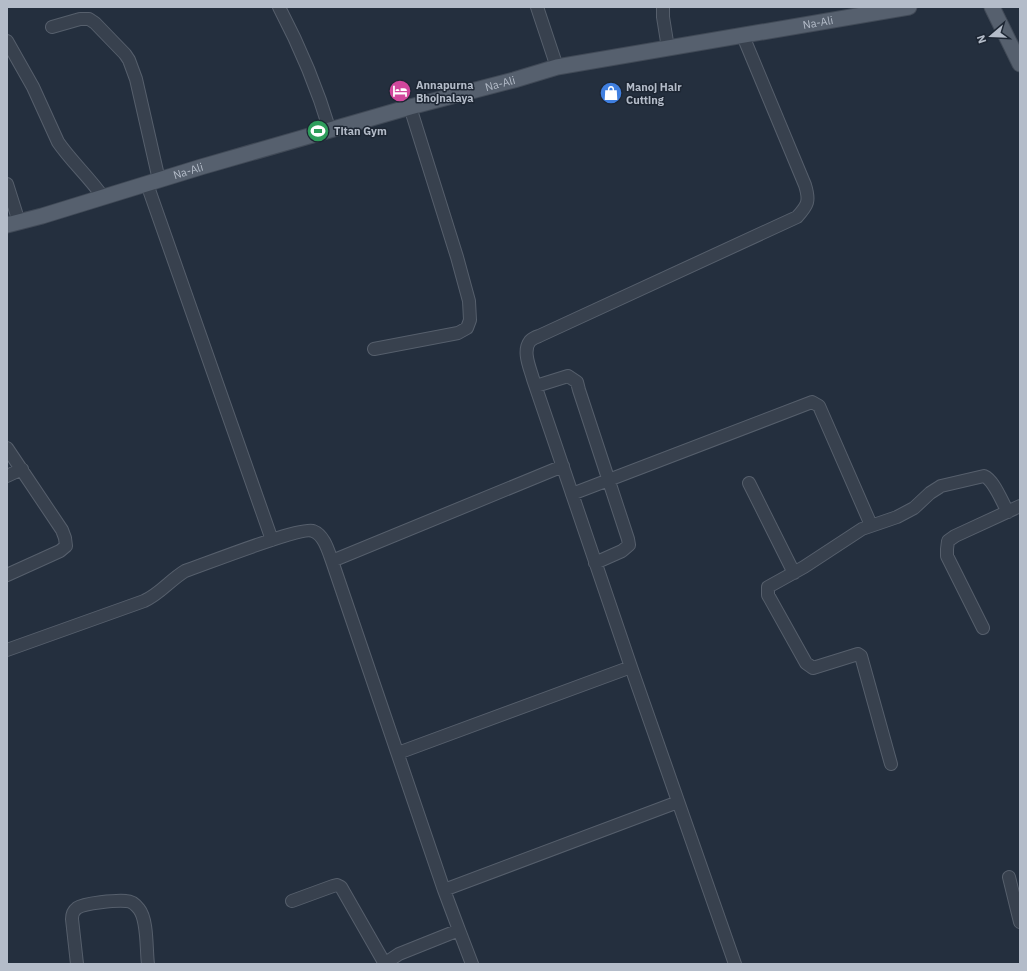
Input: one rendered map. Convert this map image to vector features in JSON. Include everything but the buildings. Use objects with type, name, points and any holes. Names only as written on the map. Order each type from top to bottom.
[{"type":"main road","name":"Na-Ali","points":[[13,224],[410,107],[557,67],[909,7]]},
{"type":"main road","points":[[992,7],[1020,64]]},
{"type":"street","points":[[279,7],[304,57],[315,84],[330,131]]},
{"type":"street","points":[[537,7],[557,67]]},
{"type":"street","points":[[663,7],[663,17],[668,48]]},
{"type":"street","points":[[52,27],[80,19],[89,19],[95,23],[126,54],[129,60],[136,79],[153,182],[272,540]]},
{"type":"street","points":[[736,964],[595,563],[536,386],[528,360],[527,350],[530,341],[538,336],[797,217],[805,208],[809,197],[805,185],[743,36]]},
{"type":"street","points":[[7,40],[33,87],[58,142],[103,197]]},
{"type":"street","points":[[374,349],[458,333],[467,328],[470,320],[469,301],[459,264],[410,107]]},
{"type":"street","points":[[7,184],[13,224]]},
{"type":"street","points":[[536,386],[568,376],[577,382],[629,545],[622,551],[595,563]]},
{"type":"street","points":[[572,494],[812,402],[819,406],[871,525]]},
{"type":"street","points":[[7,448],[62,530],[66,546],[60,551],[7,575]]},
{"type":"street","points":[[332,561],[563,466]]},
{"type":"street","points":[[7,476],[22,469]]},
{"type":"street","points":[[891,764],[861,656],[858,654],[813,668],[806,662],[768,595],[768,587],[794,573],[854,533],[871,525],[897,517],[914,508],[930,493],[941,486],[984,476],[992,483],[1008,512]]},
{"type":"street","points":[[749,483],[794,573]]},
{"type":"street","points":[[983,628],[947,556],[948,541],[955,536],[1020,506]]},
{"type":"street","points":[[7,650],[144,601],[159,592],[185,571],[272,540],[306,530],[312,530],[320,535],[332,561],[444,890],[472,964]]},
{"type":"street","points":[[398,753],[631,667]]},
{"type":"street","points":[[444,890],[678,802]]},
{"type":"street","points":[[1009,877],[1020,922]]},
{"type":"street","points":[[292,901],[333,886],[337,885],[340,887],[385,964]]},
{"type":"street","points":[[76,964],[72,919],[73,912],[77,908],[87,904],[127,901],[134,904],[140,910],[144,923],[148,964]]},
{"type":"street","points":[[388,964],[390,960],[399,954],[459,930]]},
{"type":"place","name":"Annapurna Bhojnalaya","points":[[400,91]]},
{"type":"place","name":"Manoj Hair Cutting","points":[[611,93]]},
{"type":"place","name":"Titan Gym","points":[[318,131]]}]
